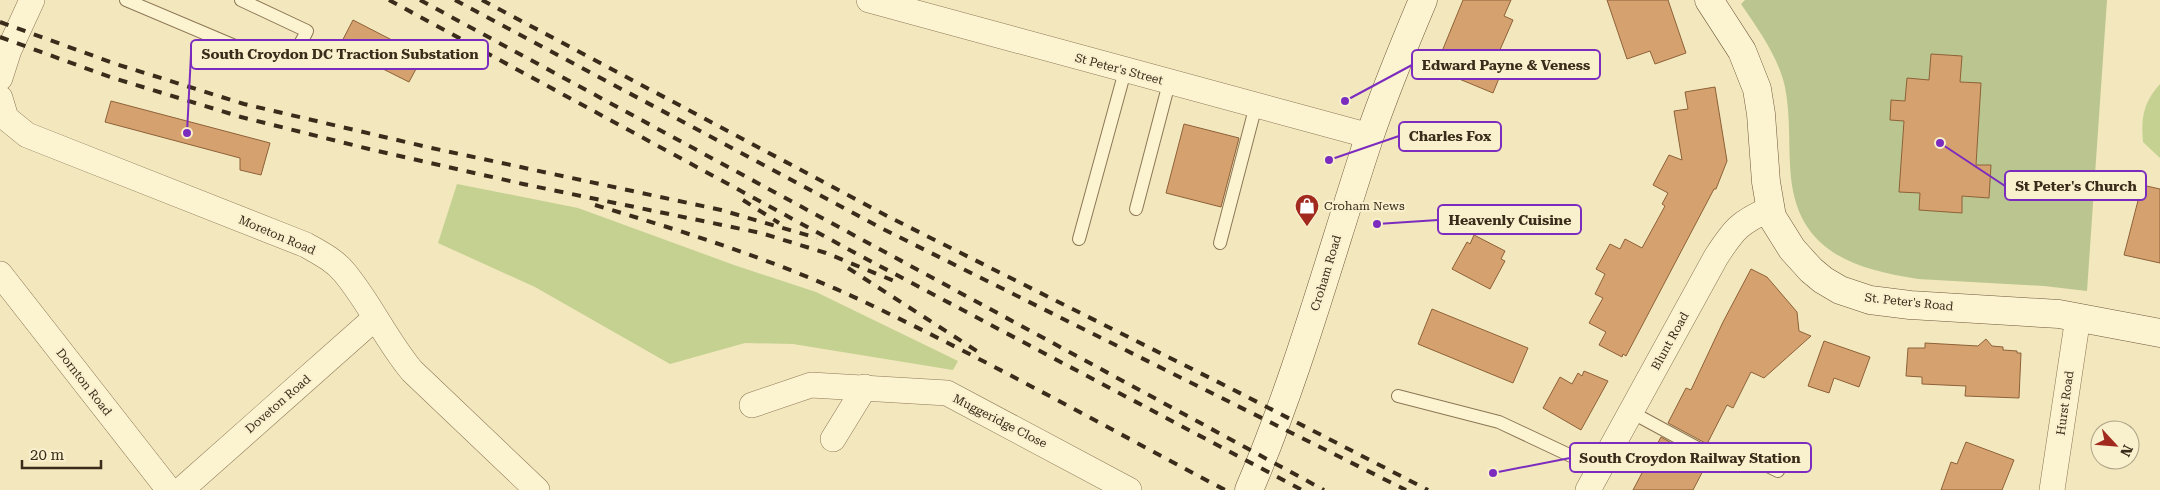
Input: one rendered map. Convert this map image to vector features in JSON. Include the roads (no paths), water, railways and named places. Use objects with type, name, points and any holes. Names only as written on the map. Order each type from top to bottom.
[{"type":"main road","name":"Croham Road","points":[[1249,490],[1272,436],[1304,345],[1370,136],[1423,0]]},
{"type":"main road","name":"St. Peter's Road","points":[[1709,0],[1742,51],[1757,89],[1770,209],[1780,234],[1800,260],[1823,280],[1850,294],[1870,300],[1895,304],[2078,316],[2160,333]]},
{"type":"street","points":[[0,78],[9,50],[32,0]]},
{"type":"street","name":"St Peter's Street","points":[[869,0],[1169,83],[1256,104],[1370,136]]},
{"type":"street","name":"Moreton Road","points":[[0,103],[6,118],[27,135],[306,245],[328,258],[343,271],[398,354],[424,383],[537,490]]},
{"type":"street","name":"Blunt Road","points":[[1594,480],[1716,257],[1732,232],[1746,219],[1770,209]]},
{"type":"street","name":"Dornton Road","points":[[0,274],[169,490]]},
{"type":"street","name":"Doveton Road","points":[[181,490],[369,308]]},
{"type":"street","name":"Hurst Road","points":[[2052,490],[2078,316]]},
{"type":"street","name":"Muggeridge Close","points":[[752,405],[811,385],[947,393],[1094,482],[1129,490]]},
{"type":"street","points":[[832,439],[865,387]]},
{"type":"lane","points":[[126,0],[266,59],[287,59],[296,52],[307,31],[241,0]]},
{"type":"lane","points":[[1079,239],[1125,71]]},
{"type":"lane","points":[[1136,209],[1169,83]]},
{"type":"lane","points":[[1220,243],[1256,104]]},
{"type":"lane","points":[[1398,396],[1499,422],[1594,480]]},
{"type":"lane","points":[[1631,412],[1716,458],[1741,452],[1778,471]]},
{"type":"railway","points":[[389,0],[859,255],[1302,490]]},
{"type":"railway","points":[[420,0],[1324,490]]},
{"type":"railway","points":[[455,0],[885,230],[1406,490]]},
{"type":"railway","points":[[482,0],[891,218],[1230,388],[1428,490]]},
{"type":"railway","points":[[0,22],[116,64],[244,104],[427,147],[721,210],[817,238]]},
{"type":"railway","points":[[0,37],[110,77],[241,117],[373,150],[523,184],[761,233],[826,253],[899,283]]},
{"type":"railway","points":[[743,200],[779,223]]},
{"type":"railway","points":[[595,205],[736,250],[839,290],[962,350],[1225,490]]},
{"type":"railway","points":[[848,268],[983,355]]},
{"type":"place","name":"Edward Payne & Veness","points":[[1345,101]]},
{"type":"place","name":"South Croydon DC Traction Substation","points":[[187,133]]},
{"type":"place","name":"St Peter's Church","points":[[1940,143]]},
{"type":"place","name":"Charles Fox","points":[[1329,160]]},
{"type":"place","name":"Heavenly Cuisine","points":[[1377,224]]},
{"type":"place","name":"Croham News","points":[[1307,227]]},
{"type":"place","name":"South Croydon Railway Station","points":[[1493,473]]}]
